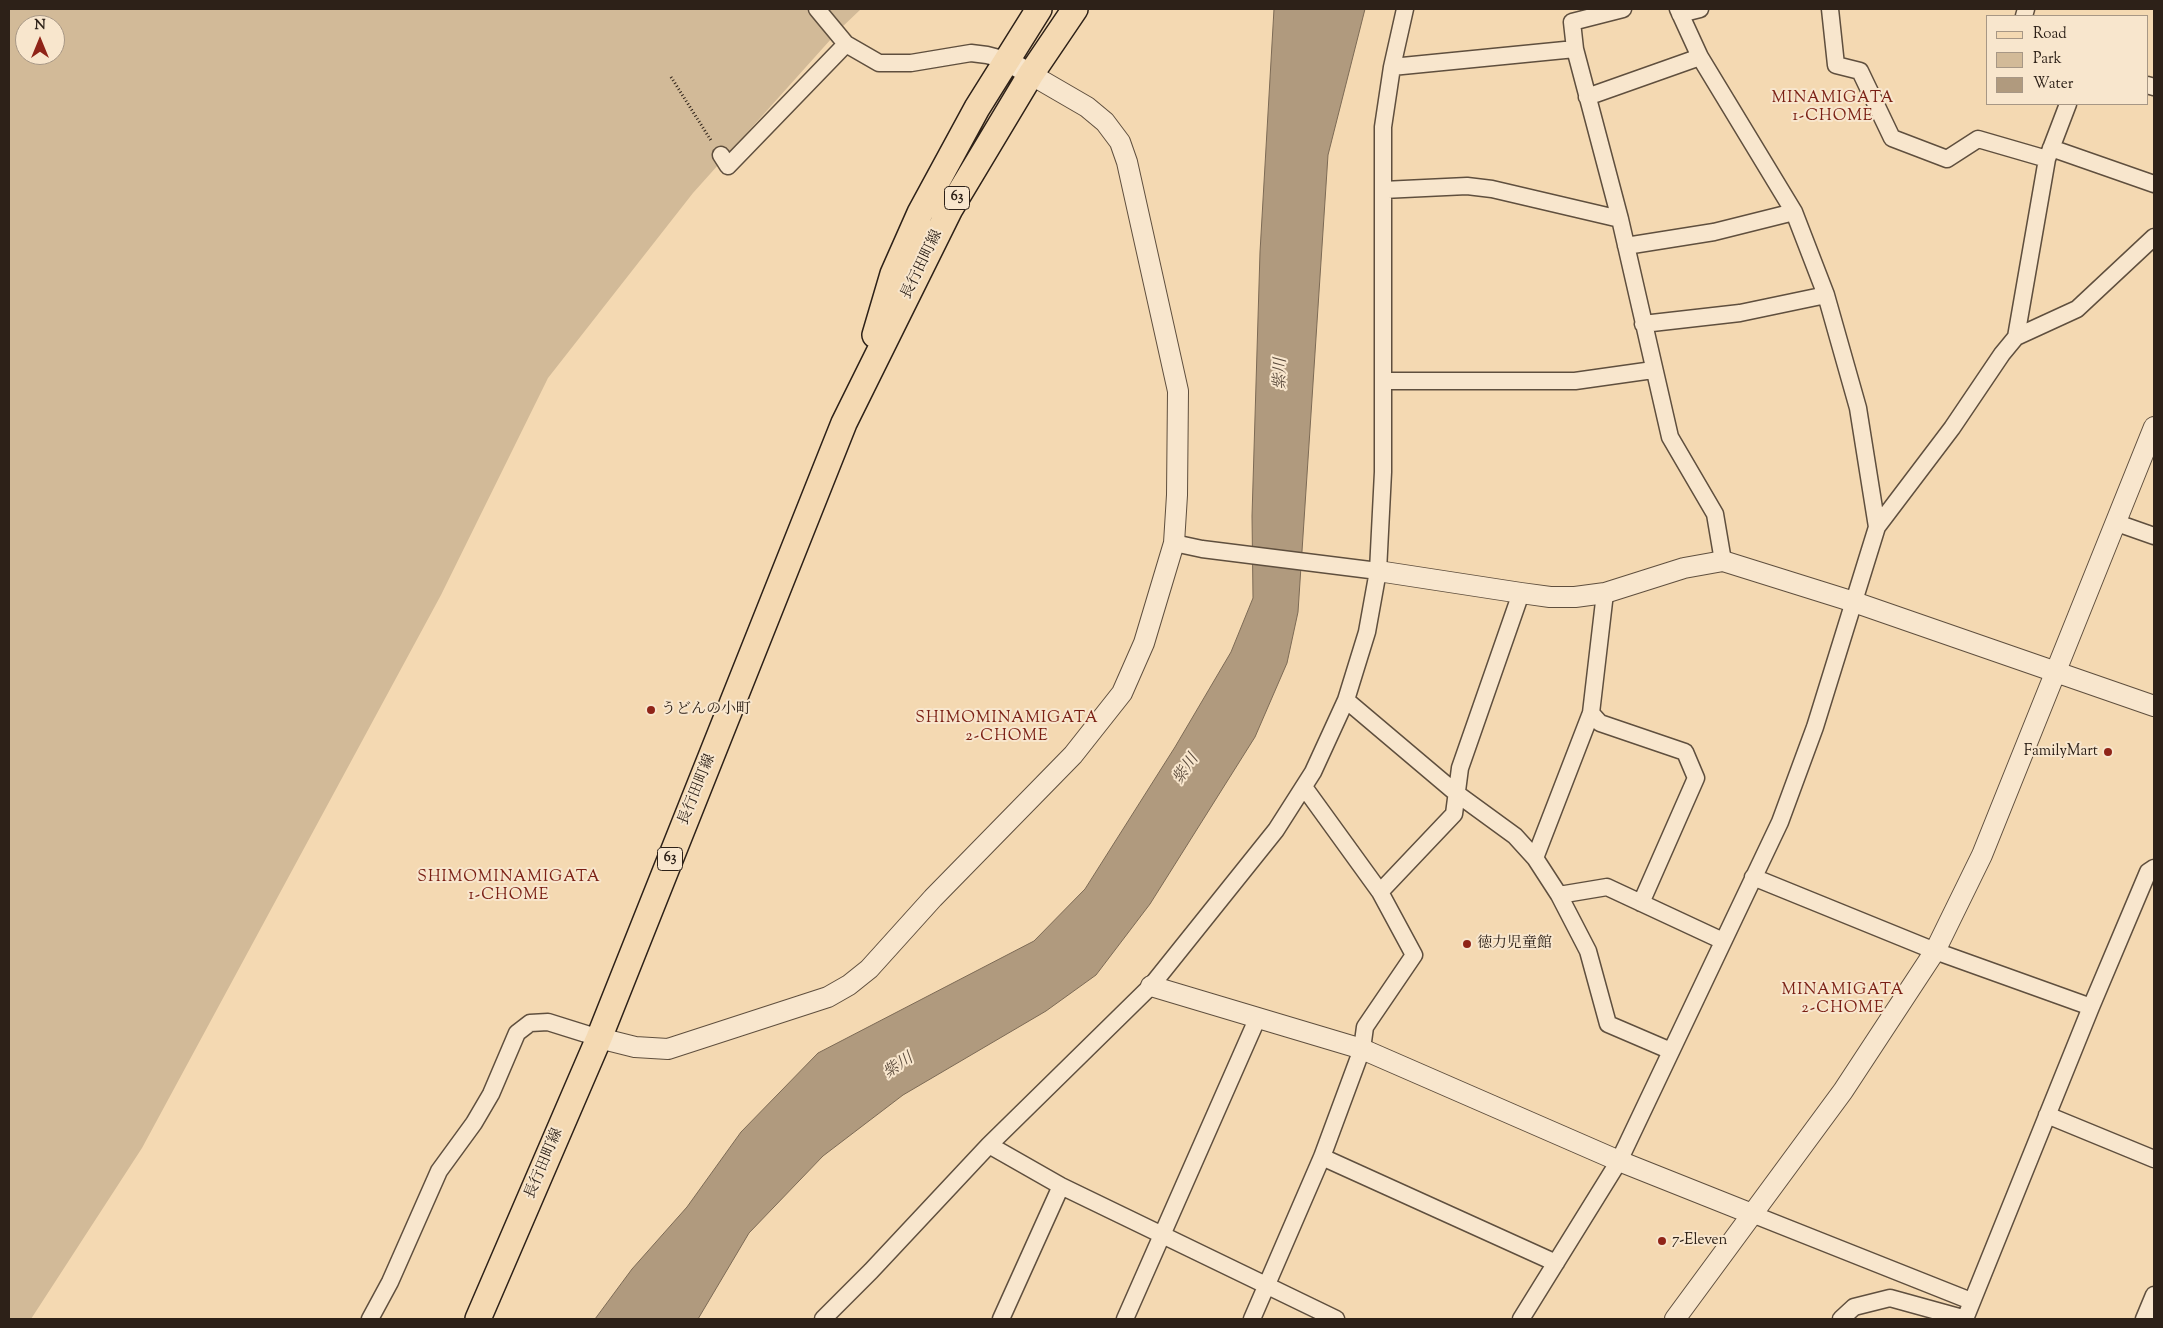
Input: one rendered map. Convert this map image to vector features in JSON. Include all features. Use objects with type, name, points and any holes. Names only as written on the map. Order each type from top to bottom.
[{"type":"main road","name":"長行田町線","points":[[857,397],[893,274],[920,213],[1006,60],[1039,9]]},
{"type":"main road","name":"長行田町線","points":[[478,1319],[599,1038],[857,397],[950,209],[1031,74],[1075,9]]},
{"type":"street","points":[[370,1319],[390,1282],[439,1171],[474,1123],[491,1094],[517,1033],[530,1023],[548,1022],[635,1047],[668,1049],[828,997],[849,985],[869,969],[933,898],[1073,755],[1122,693],[1144,643],[1174,543],[1177,495],[1178,391],[1127,162],[1120,142],[1105,122],[1087,107],[1006,60],[970,53],[911,63],[879,64],[846,44],[816,9]]},
{"type":"street","points":[[823,1319],[871,1271],[989,1145],[1151,986],[1276,830],[1313,772],[1346,700],[1367,632],[1378,570],[1383,472],[1383,127],[1392,66],[1405,9]]},
{"type":"street","points":[[1623,9],[1572,22],[1574,49],[1620,220],[1653,370],[1670,437],[1715,514],[1723,561]]},
{"type":"street","points":[[1700,9],[1679,12],[1700,57],[1794,212],[1826,295],[1858,408],[1877,527]]},
{"type":"street","points":[[1830,9],[1836,65],[1860,70],[1892,138],[1948,159],[1978,140],[2049,154],[2154,184]]},
{"type":"street","points":[[721,155],[728,166],[846,44]]},
{"type":"street","points":[[1392,66],[1574,49]]},
{"type":"street","points":[[1587,97],[1700,57]]},
{"type":"street","points":[[2016,337],[2049,154],[2068,105]]},
{"type":"street","points":[[1383,190],[1467,186],[1492,189],[1620,220]]},
{"type":"street","points":[[1626,246],[1714,232],[1794,212]]},
{"type":"street","points":[[1521,1319],[1619,1161],[1780,822],[1812,735],[1877,527],[1952,428],[2002,354],[2016,337],[2077,309],[2154,237]]},
{"type":"street","points":[[1643,324],[1740,313],[1826,295]]},
{"type":"street","points":[[1384,381],[1575,381],[1653,370]]},
{"type":"street","points":[[1675,1319],[1843,1091],[1935,951],[1982,855],[2054,671],[2117,523],[2154,427]]},
{"type":"street","points":[[2117,523],[2154,536]]},
{"type":"street","points":[[1174,543],[1202,549],[1378,570],[1550,597],[1605,593],[1684,568],[1723,561],[1854,602],[2154,706]]},
{"type":"street","points":[[1380,892],[1454,814],[1460,768],[1521,593]]},
{"type":"street","points":[[1535,858],[1591,713],[1605,593]]},
{"type":"street","points":[[1346,700],[1456,793],[1515,836],[1535,858],[1559,895],[1588,951],[1608,1024],[1671,1051]]},
{"type":"street","points":[[1591,713],[1600,724],[1685,752],[1696,778],[1640,903]]},
{"type":"street","points":[[1252,1319],[1322,1157],[1362,1049],[1365,1027],[1414,955],[1380,892],[1304,787]]},
{"type":"street","points":[[1841,1319],[1854,1308],[1890,1298],[1966,1319],[1971,1301],[2091,1007],[2148,872],[2154,868]]},
{"type":"street","points":[[1753,877],[1935,951],[2091,1007]]},
{"type":"street","points":[[1559,895],[1607,887],[1723,941]]},
{"type":"street","points":[[1151,986],[1362,1049],[1619,1161],[1971,1301]]},
{"type":"street","points":[[1125,1319],[1258,1017]]},
{"type":"street","points":[[2047,1115],[2154,1160]]},
{"type":"street","points":[[989,1145],[1062,1186],[1336,1319]]},
{"type":"street","points":[[1322,1157],[1556,1263]]},
{"type":"street","points":[[1001,1319],[1062,1186]]},
{"type":"street","points":[[2144,1319],[2154,1295]]},
{"type":"path","points":[[671,77],[721,155]]},
{"type":"green space","points":[[9,9],[861,9],[840,29],[693,193],[548,378],[441,595],[142,1148],[31,1319],[9,1319]]},
{"type":"water","name":"紫川","points":[[1274,9],[1365,9],[1328,155],[1298,612],[1287,663],[1255,737],[1150,904],[1096,975],[1046,1011],[903,1095],[823,1156],[749,1233],[698,1319],[595,1319],[632,1269],[687,1207],[741,1132],[818,1053],[1034,941],[1085,889],[1175,747],[1231,652],[1253,598],[1252,516],[1260,252]]},
{"type":"place","name":"うどんの小町","points":[[651,710]]},
{"type":"place","name":"FamilyMart","points":[[2108,752]]},
{"type":"place","name":"徳力児童館","points":[[1467,944]]},
{"type":"place","name":"7-Eleven","points":[[1662,1241]]},
{"type":"district","name":"MINAMIGATA 1-CHOME","points":[[1833,108]]},
{"type":"district","name":"SHIMOMINAMIGATA 2-CHOME","points":[[1007,728]]},
{"type":"district","name":"SHIMOMINAMIGATA 1-CHOME","points":[[509,887]]},
{"type":"district","name":"MINAMIGATA 2-CHOME","points":[[1843,1000]]}]
